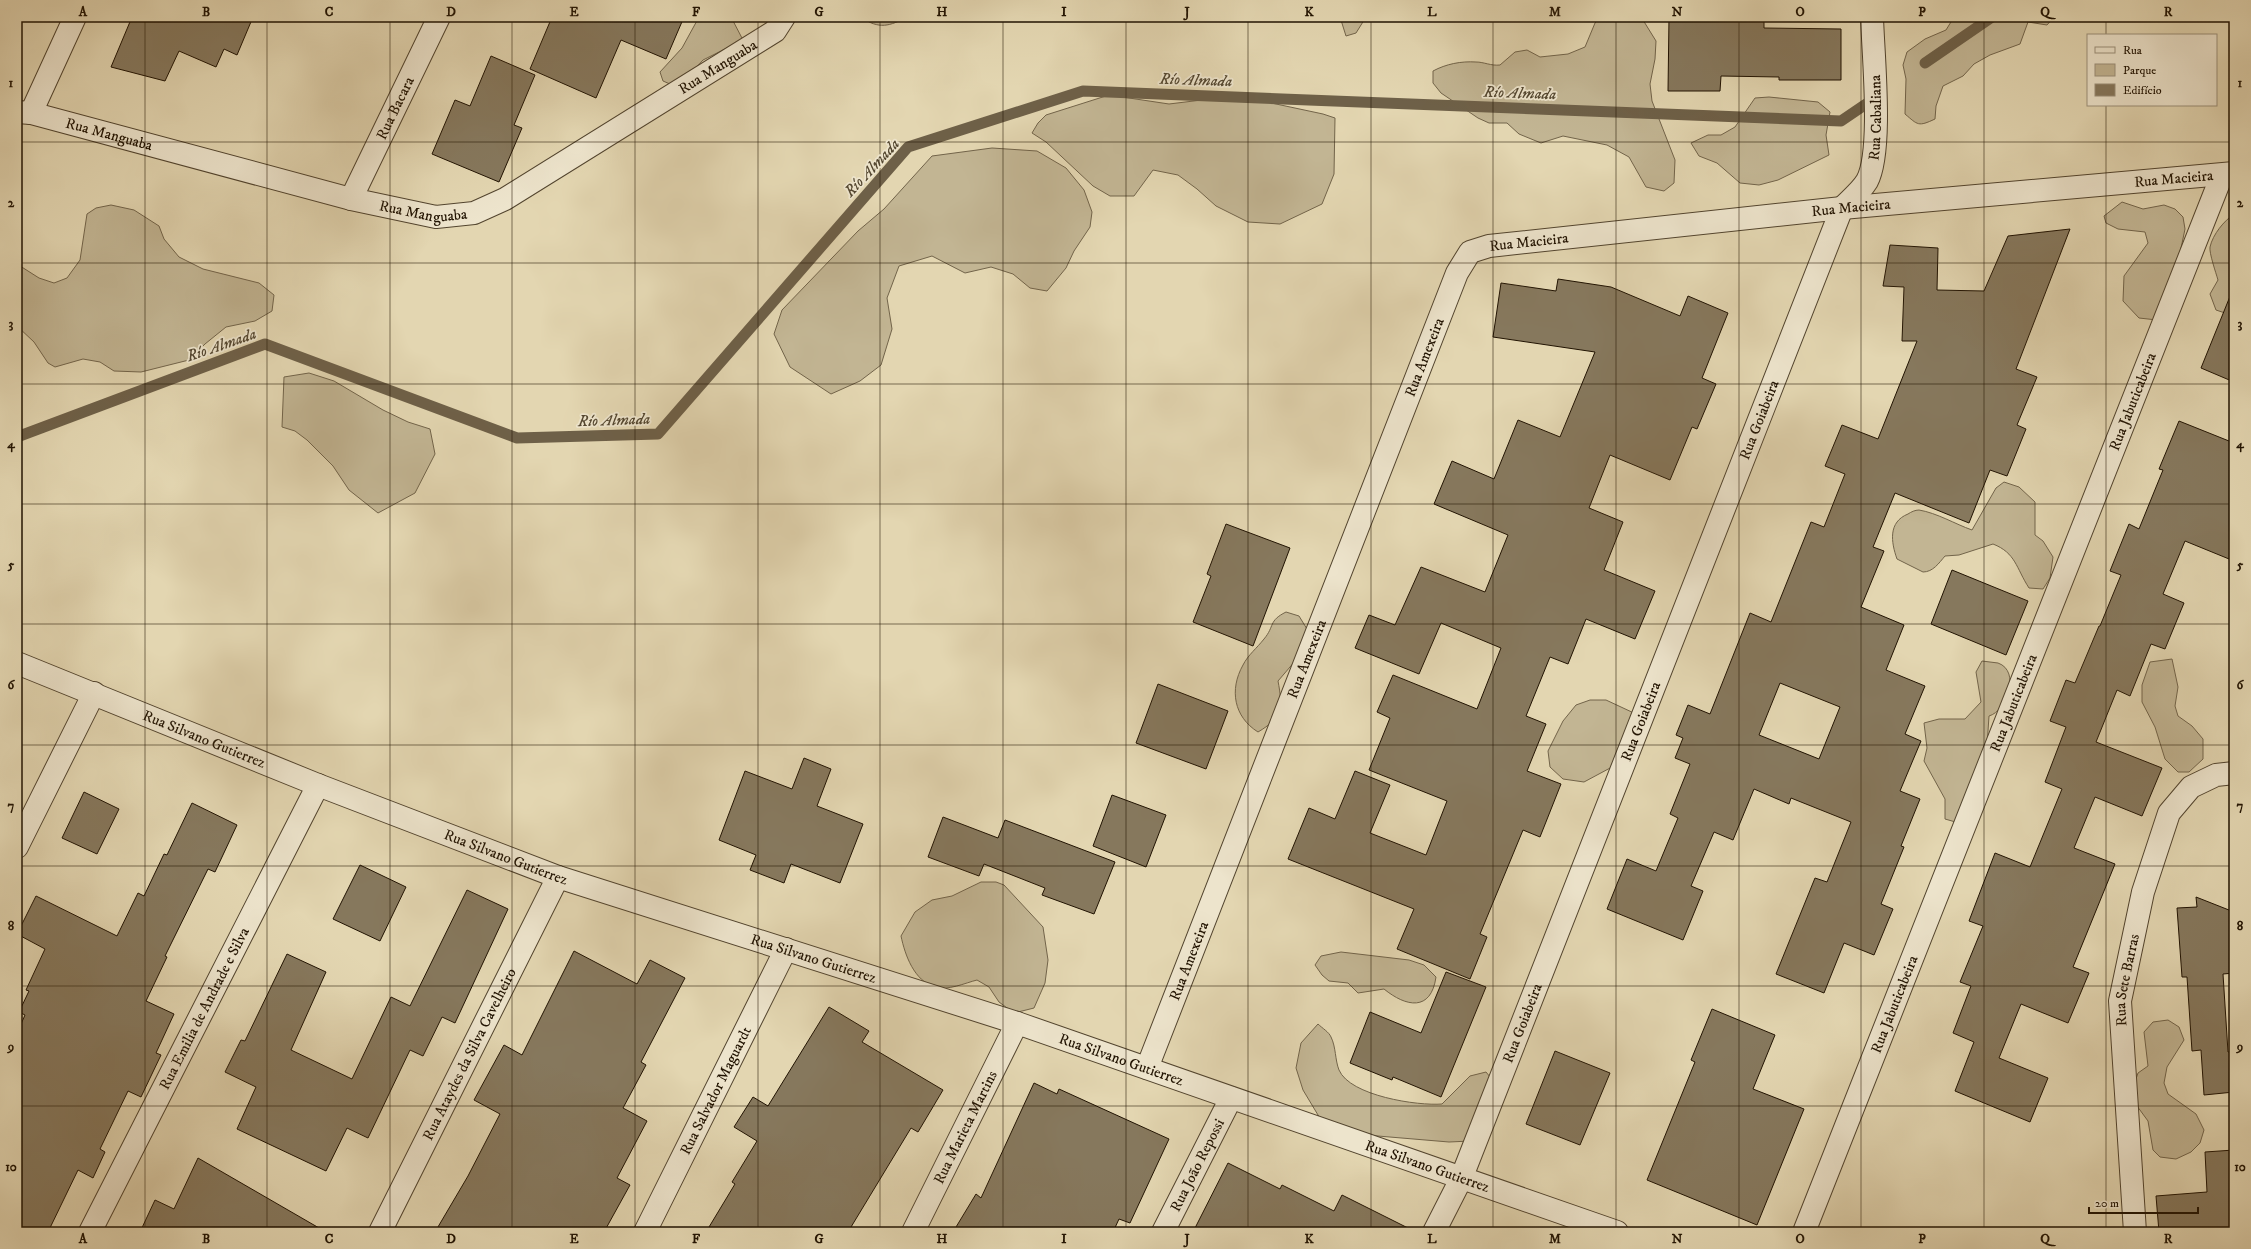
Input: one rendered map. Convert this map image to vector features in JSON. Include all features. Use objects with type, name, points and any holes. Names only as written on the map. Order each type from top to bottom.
[{"type":"street","points":[[24,112],[75,17]]},
{"type":"street","name":"Rua Bacara","points":[[351,200],[439,17]]},
{"type":"street","name":"Rua Manguaba","points":[[24,112],[351,200],[436,217],[474,213],[505,199],[775,31],[784,17]]},
{"type":"street","name":"Rua Cabaliana","points":[[1842,208],[1866,181],[1874,160],[1875,138],[1872,17]]},
{"type":"street","name":"Rua Macieira","points":[[1470,252],[1489,246],[1842,208],[2228,174]]},
{"type":"street","name":"Rua Jabuticabeira","points":[[1804,1232],[2228,174]]},
{"type":"street","name":"Rua Goiabeira","points":[[1434,1232],[1461,1179],[1842,208]]},
{"type":"street","name":"Rua Amexeira","points":[[1148,1068],[1457,273],[1470,252]]},
{"type":"street","name":"Rua Silvano Gutierrez","points":[[17,663],[318,785],[558,877],[1017,1023],[1461,1179],[1617,1232]]},
{"type":"street","points":[[17,847],[94,693]]},
{"type":"street","name":"Rua Sete Barras","points":[[2135,1232],[2120,1001],[2143,892],[2169,813],[2191,788],[2216,775],[2234,773]]},
{"type":"street","name":"Rua Emilia de Andrade e Silva","points":[[90,1232],[318,785]]},
{"type":"street","name":"Rua Ataydes da Silva Cavelheiro","points":[[380,1232],[558,877]]},
{"type":"street","name":"Rua Salvador Maguardt","points":[[645,1232],[786,949]]},
{"type":"street","name":"Rua Marieta Martins","points":[[913,1232],[1017,1023]]},
{"type":"street","name":"Rua João Repossi","points":[[1163,1232],[1230,1098]]},
{"type":"green space","points":[[699,17],[731,17],[743,40],[703,60],[691,73],[670,84],[663,81],[660,72],[682,48]]},
{"type":"green space","points":[[861,17],[907,17],[895,23],[879,25],[873,24]]},
{"type":"green space","points":[[1340,17],[1366,17],[1356,33],[1346,36]]},
{"type":"green space","points":[[1601,17],[1635,17],[1643,20],[1656,41],[1655,59],[1650,84],[1652,101],[1675,160],[1674,183],[1664,191],[1646,187],[1629,157],[1607,145],[1563,136],[1541,143],[1519,134],[1507,123],[1489,123],[1478,118],[1441,93],[1433,83],[1433,71],[1443,66],[1470,62],[1500,65],[1515,52],[1527,50],[1540,57],[1568,54],[1585,47],[1595,23]]},
{"type":"green space","points":[[1954,17],[2054,17],[2047,25],[2028,22],[2020,44],[1990,55],[1974,64],[1963,76],[1943,86],[1936,106],[1935,119],[1918,124],[1905,114],[1906,79],[1903,65],[1907,52],[1925,39],[1946,30]]},
{"type":"green space","points":[[1229,94],[1323,114],[1335,118],[1334,174],[1322,204],[1280,224],[1248,222],[1216,206],[1178,175],[1153,170],[1134,196],[1110,196],[1093,186],[1046,142],[1032,133],[1038,123],[1046,115],[1109,95],[1169,104],[1210,99]]},
{"type":"green space","points":[[1769,97],[1818,102],[1830,112],[1826,135],[1829,155],[1778,180],[1759,185],[1740,183],[1717,163],[1699,156],[1691,143],[1708,135],[1721,135],[1735,127],[1755,98]]},
{"type":"green space","points":[[992,148],[1037,151],[1066,168],[1084,190],[1092,212],[1090,227],[1074,251],[1066,268],[1047,291],[1030,288],[1013,274],[991,267],[965,273],[932,256],[899,266],[887,298],[892,329],[881,365],[860,381],[831,394],[790,367],[774,334],[782,310],[858,231],[884,209],[932,156]]},
{"type":"green space","points":[[2122,202],[2143,209],[2164,205],[2175,209],[2183,217],[2185,229],[2180,253],[2157,320],[2139,318],[2123,301],[2124,276],[2148,243],[2145,232],[2118,229],[2106,223],[2104,216]]},
{"type":"green space","points":[[111,205],[134,210],[159,226],[164,239],[179,257],[203,269],[259,283],[274,295],[272,311],[255,321],[226,327],[205,344],[189,360],[141,372],[114,371],[100,362],[83,359],[55,367],[48,363],[34,342],[17,326],[17,264],[39,278],[54,283],[67,278],[80,260],[87,214],[96,208]]},
{"type":"green space","points":[[2234,214],[2234,316],[2216,310],[2210,294],[2218,280],[2210,247],[2216,233],[2226,220]]},
{"type":"green space","points":[[309,373],[334,381],[383,410],[408,422],[430,429],[435,454],[415,493],[378,513],[349,490],[333,466],[307,440],[295,431],[282,427],[284,377]]},
{"type":"green space","points":[[2004,482],[2019,487],[2035,502],[2035,535],[2043,541],[2053,557],[2050,578],[2043,589],[2029,588],[2011,557],[2001,548],[1993,544],[1959,555],[1945,556],[1936,567],[1927,572],[1923,572],[1897,559],[1893,546],[1893,533],[1897,522],[1902,518],[1913,511],[1926,511],[1972,530],[1996,488]]},
{"type":"green space","points":[[1286,612],[1299,616],[1307,629],[1296,660],[1278,681],[1280,698],[1279,711],[1272,722],[1258,732],[1250,726],[1239,711],[1235,693],[1236,684],[1247,658],[1267,634],[1274,621]]},
{"type":"green space","points":[[2172,659],[2178,687],[2175,706],[2178,716],[2192,726],[2203,739],[2203,759],[2189,772],[2178,772],[2165,759],[2155,727],[2142,702],[2142,685],[2150,662]]},
{"type":"green space","points":[[1982,661],[1998,663],[2005,667],[2009,674],[2009,691],[2001,707],[1989,716],[1987,746],[1959,823],[1945,819],[1945,799],[1924,761],[1927,748],[1924,723],[1939,719],[1965,719],[1981,702],[1976,672]]},
{"type":"green space","points":[[1590,700],[1606,700],[1636,714],[1612,767],[1584,782],[1563,779],[1550,767],[1548,751],[1563,721],[1576,705]]},
{"type":"green space","points":[[981,882],[996,882],[1004,885],[1043,927],[1048,960],[1045,983],[1034,1008],[1014,1013],[999,1002],[989,987],[977,980],[962,985],[945,988],[935,987],[921,979],[908,959],[901,936],[915,912],[932,900],[952,896]]},
{"type":"green space","points":[[1341,952],[1409,960],[1424,965],[1436,977],[1433,988],[1429,996],[1423,1001],[1416,1003],[1401,1000],[1384,989],[1358,993],[1348,983],[1329,981],[1322,975],[1315,965],[1321,956]]},
{"type":"green space","points":[[2168,1020],[2179,1027],[2184,1040],[2167,1067],[2164,1083],[2168,1094],[2196,1114],[2204,1130],[2200,1143],[2191,1152],[2176,1159],[2160,1157],[2153,1150],[2148,1121],[2137,1106],[2133,1088],[2138,1073],[2148,1066],[2144,1032],[2153,1022]]},
{"type":"green space","points":[[1318,1024],[1330,1035],[1334,1045],[1339,1070],[1346,1079],[1356,1087],[1386,1098],[1417,1103],[1442,1104],[1470,1076],[1486,1072],[1495,1083],[1471,1141],[1449,1142],[1366,1135],[1331,1128],[1318,1115],[1303,1090],[1296,1068],[1301,1043]]},
{"type":"building","points":[[132,17],[253,17],[237,55],[224,49],[216,67],[179,51],[165,81],[111,67]]},
{"type":"building","points":[[552,17],[684,17],[666,59],[621,40],[596,98],[530,69]]},
{"type":"building","points":[[1669,17],[1743,17],[1743,20],[1764,20],[1764,28],[1841,29],[1841,80],[1779,80],[1779,77],[1721,76],[1720,91],[1668,91]]},
{"type":"building","points":[[491,56],[535,75],[514,125],[522,128],[499,182],[432,154],[455,100],[470,106]]},
{"type":"building","points":[[2070,229],[2016,369],[2037,377],[2017,425],[2026,429],[2007,476],[1990,470],[1969,523],[1895,493],[1873,547],[1884,551],[1861,607],[1904,625],[1886,670],[1925,686],[1905,734],[1921,741],[1900,791],[1920,799],[1901,846],[1904,847],[1881,904],[1893,909],[1874,955],[1844,943],[1824,993],[1776,974],[1815,878],[1827,882],[1851,822],[1791,798],[1789,804],[1754,789],[1733,840],[1714,832],[1691,886],[1703,891],[1683,940],[1607,909],[1627,859],[1656,871],[1678,818],[1670,814],[1690,764],[1675,758],[1683,738],[1676,735],[1688,705],[1710,714],[1750,613],[1771,622],[1811,522],[1824,527],[1845,474],[1825,466],[1842,425],[1878,439],[1917,341],[1902,341],[1904,287],[1883,286],[1890,245],[1938,248],[1937,290],[1984,291],[2008,236]],"holes":[[[1780,683],[1840,707],[1819,759],[1759,735]]]},
{"type":"building","points":[[1558,279],[1611,287],[1680,316],[1688,296],[1728,313],[1702,378],[1716,384],[1697,429],[1692,427],[1670,480],[1610,455],[1589,508],[1623,522],[1604,570],[1655,591],[1635,639],[1586,619],[1568,664],[1550,657],[1526,716],[1546,724],[1527,771],[1561,784],[1540,837],[1523,830],[1480,934],[1487,937],[1470,979],[1397,949],[1414,909],[1288,859],[1309,808],[1335,819],[1355,771],[1390,785],[1370,833],[1426,855],[1447,801],[1369,770],[1390,718],[1377,712],[1393,675],[1477,709],[1501,648],[1441,623],[1419,674],[1355,648],[1369,615],[1395,625],[1421,567],[1485,592],[1508,535],[1434,504],[1452,461],[1494,479],[1518,420],[1560,437],[1595,352],[1493,337],[1501,283],[1556,291]]},
{"type":"building","points":[[2234,289],[2234,382],[2201,368]]},
{"type":"building","points":[[2179,421],[2234,443],[2234,561],[2185,541],[2163,594],[2184,603],[2165,649],[2151,644],[2130,696],[2117,690],[2096,742],[2162,768],[2142,816],[2095,797],[2074,848],[2115,864],[2073,967],[2089,973],[2068,1023],[2021,1004],[1999,1058],[2048,1078],[2030,1122],[1955,1091],[1974,1042],[1953,1033],[1971,986],[1960,982],[1983,926],[1969,921],[1995,853],[2030,867],[2062,789],[2045,782],[2066,727],[2050,721],[2066,680],[2075,683],[2100,626],[2121,575],[2110,571],[2129,524],[2139,529],[2163,470],[2159,469]]},
{"type":"building","points":[[1226,524],[1290,548],[1253,646],[1193,622],[1211,576],[1207,574]]},
{"type":"building","points":[[1952,570],[2028,601],[2006,655],[1931,624]]},
{"type":"building","points":[[1158,684],[1228,711],[1206,769],[1136,743]]},
{"type":"building","points":[[804,758],[831,769],[817,806],[863,824],[840,883],[791,864],[784,883],[750,870],[756,855],[719,840],[745,771],[792,789]]},
{"type":"building","points":[[84,792],[119,809],[97,854],[62,838]]},
{"type":"building","points":[[1112,795],[1166,815],[1146,867],[1093,846]]},
{"type":"building","points":[[192,803],[237,825],[215,872],[208,869],[165,956],[167,957],[146,1001],[174,1014],[156,1053],[161,1055],[141,1097],[128,1091],[100,1149],[105,1152],[93,1178],[78,1170],[48,1232],[17,1232],[17,1033],[25,1015],[19,1012],[29,991],[26,990],[45,949],[17,934],[36,896],[117,936],[138,893],[144,896],[164,854],[167,855]]},
{"type":"building","points":[[943,817],[998,838],[1005,820],[1115,862],[1094,914],[1042,895],[1045,888],[984,864],[979,876],[928,857]]},
{"type":"building","points":[[360,865],[406,887],[380,941],[333,919]]},
{"type":"building","points":[[467,890],[508,909],[455,1023],[442,1017],[423,1056],[410,1050],[368,1138],[347,1128],[326,1171],[237,1129],[256,1087],[225,1072],[241,1040],[245,1041],[287,954],[326,972],[291,1050],[352,1079],[391,997],[410,1006]]},
{"type":"building","points":[[2196,897],[2234,912],[2234,973],[2223,974],[2228,1052],[2234,1052],[2234,1092],[2204,1095],[2201,1050],[2192,1051],[2187,977],[2182,977],[2177,908],[2197,907]]},
{"type":"building","points":[[574,951],[637,984],[650,960],[685,978],[641,1062],[646,1065],[623,1108],[647,1121],[617,1178],[630,1185],[604,1232],[435,1232],[468,1176],[500,1114],[474,1100],[504,1045],[522,1055]]},
{"type":"building","points":[[1446,972],[1486,987],[1441,1097],[1393,1077],[1392,1080],[1350,1063],[1370,1012],[1421,1033]]},
{"type":"building","points":[[829,1007],[869,1031],[862,1042],[943,1090],[918,1132],[911,1128],[848,1232],[706,1232],[735,1184],[732,1182],[757,1141],[734,1127],[753,1097],[768,1106]]},
{"type":"building","points":[[1712,1009],[1775,1035],[1753,1089],[1804,1109],[1757,1225],[1647,1180],[1695,1062],[1691,1060]]},
{"type":"building","points":[[1555,1051],[1610,1073],[1580,1145],[1526,1124]]},
{"type":"building","points":[[1034,1083],[1057,1094],[1059,1089],[1169,1139],[1130,1223],[1119,1219],[1113,1232],[953,1232],[976,1194],[981,1198]]},
{"type":"building","points":[[2234,1150],[2234,1232],[2159,1232],[2156,1196],[2207,1192],[2205,1152]]},
{"type":"building","points":[[198,1158],[326,1232],[140,1232],[155,1200],[174,1209]]},
{"type":"building","points":[[1228,1163],[1280,1189],[1282,1185],[1334,1211],[1342,1195],[1416,1232],[1193,1232]]},
{"type":"waterway","name":"Río Almada","points":[[1925,63],[1992,17]]},
{"type":"waterway","name":"Río Almada","points":[[17,437],[265,344],[517,438],[658,434],[908,147],[1083,91],[1841,121],[1869,102]]}]
